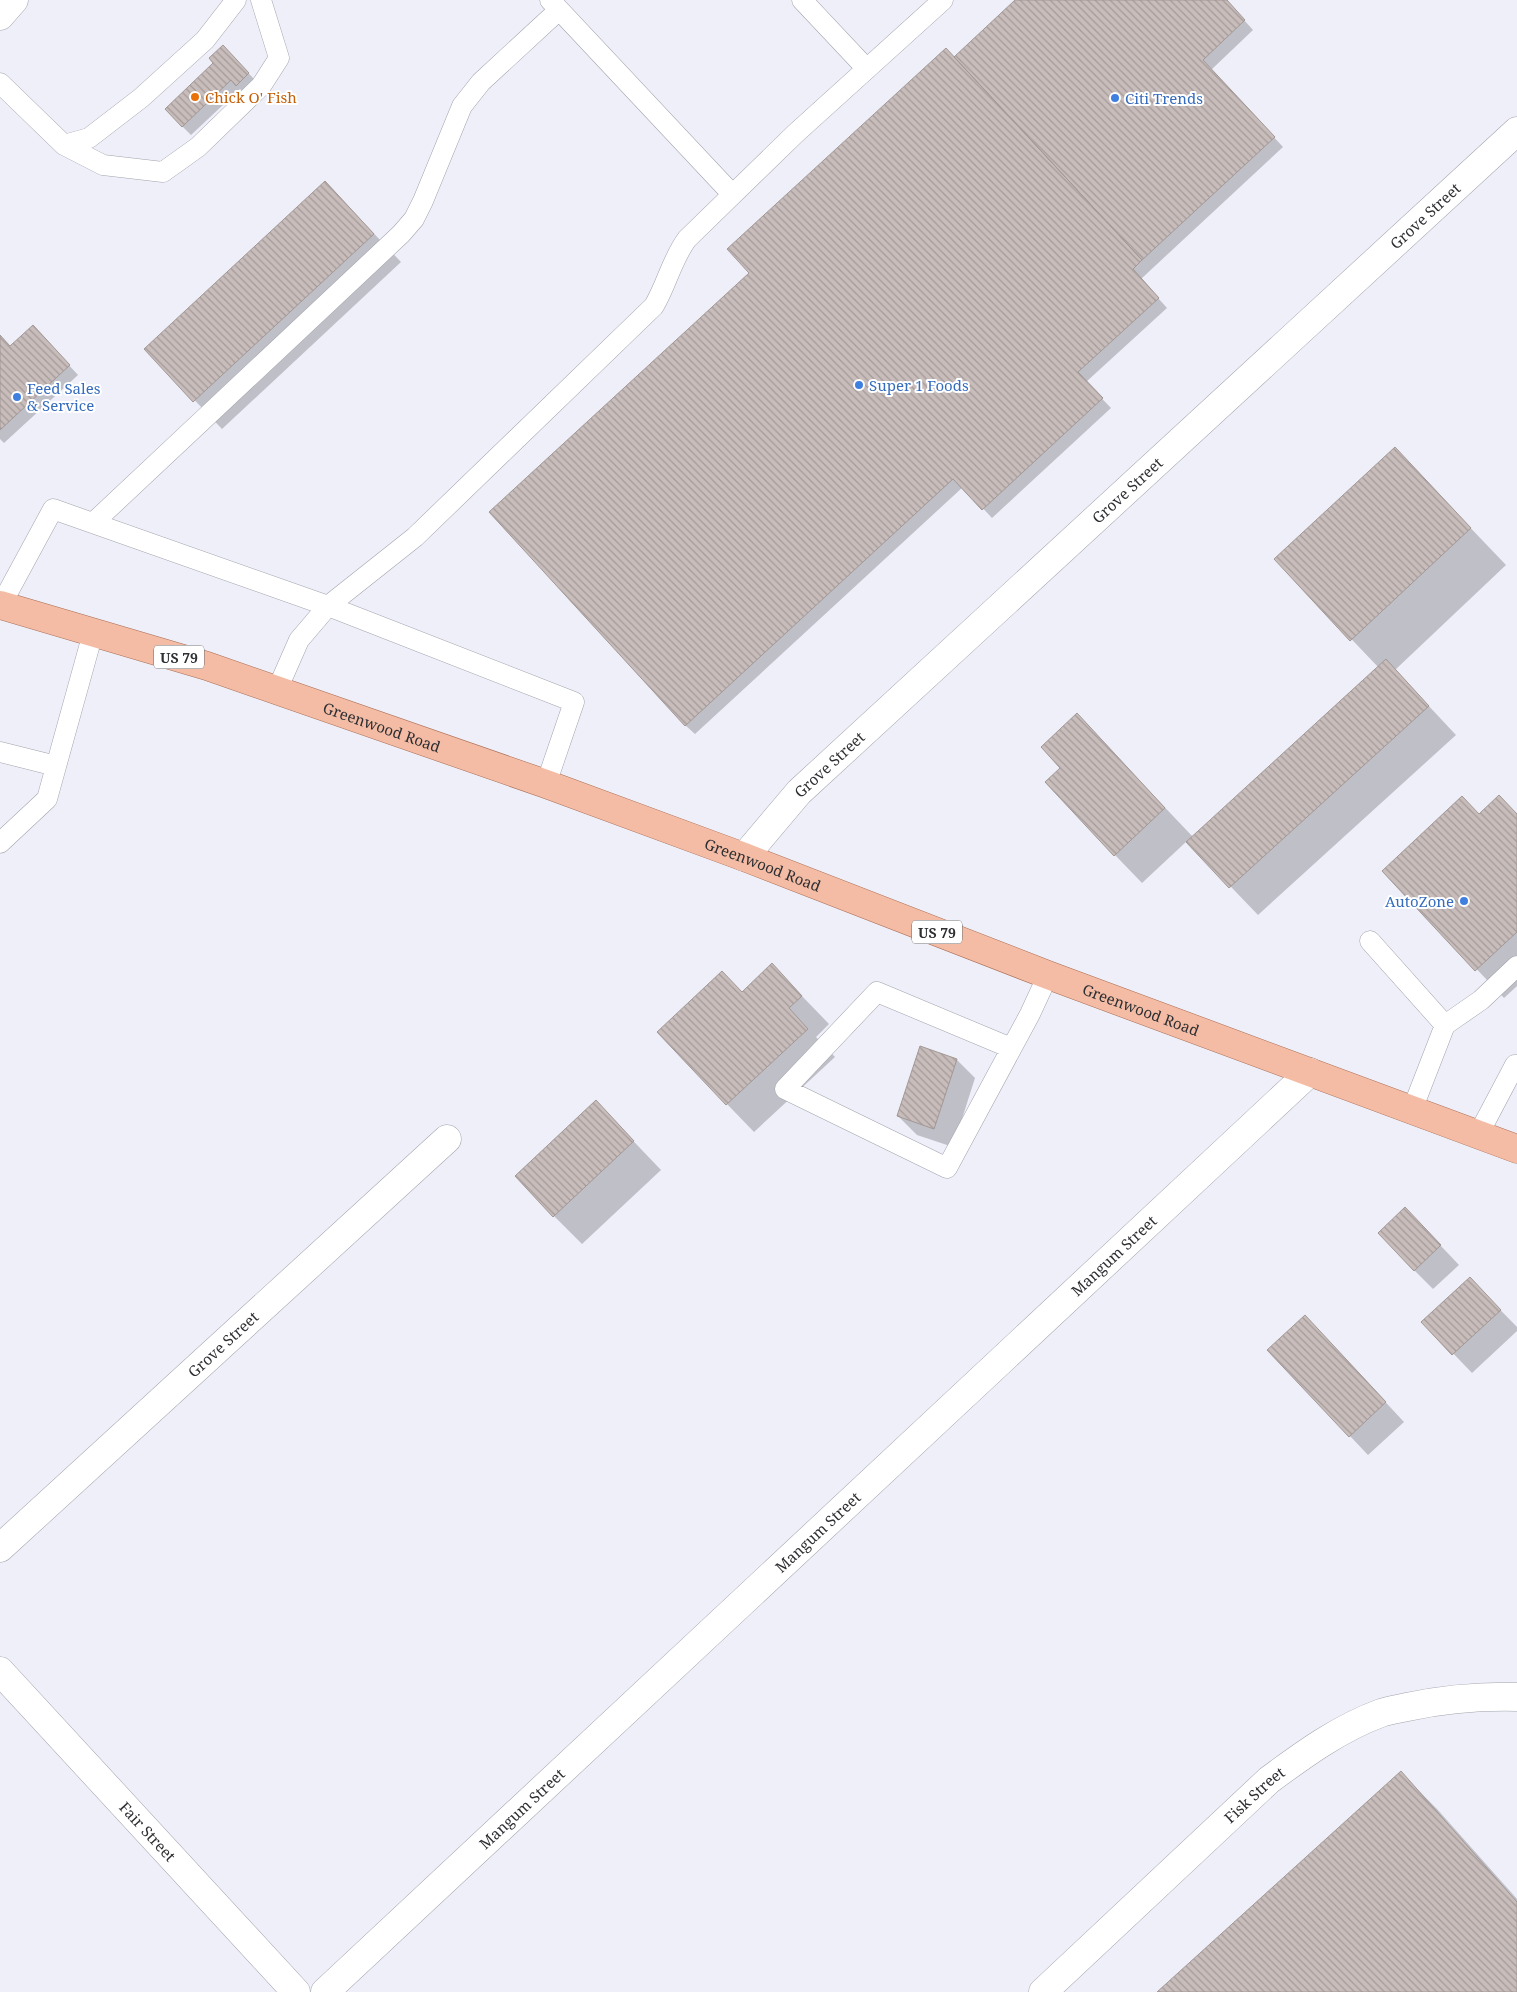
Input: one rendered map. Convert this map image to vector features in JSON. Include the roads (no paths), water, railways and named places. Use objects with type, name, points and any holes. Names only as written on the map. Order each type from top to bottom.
[{"type":"main road","name":"Greenwood Road","points":[[0,605],[207,666],[546,784],[744,857],[1048,975],[1517,1149]]},
{"type":"street","points":[[0,9],[13,0]]},
{"type":"street","points":[[0,16],[13,0]]},
{"type":"street","name":"Grove Street","points":[[744,857],[799,792],[1517,131]]},
{"type":"street","name":"Mangum Street","points":[[325,1992],[1310,1072]]},
{"type":"street","name":"Grove Street","points":[[0,1548],[448,1139]]},
{"type":"street","name":"Fair Street","points":[[0,1671],[296,1992]]},
{"type":"street","name":"Fisk Street","points":[[1043,1992],[1269,1780],[1304,1754],[1341,1731],[1381,1713],[1436,1700],[1474,1696],[1517,1697]]},
{"type":"lane","points":[[64,145],[89,138],[141,98],[205,40],[236,0]]},
{"type":"lane","points":[[0,83],[64,145],[103,165],[164,172],[198,147],[261,86],[280,58],[261,0]]},
{"type":"lane","points":[[802,0],[866,68]]},
{"type":"lane","points":[[277,690],[299,640],[328,606],[415,537],[654,306],[662,293],[679,249],[732,194],[866,68],[943,0]]},
{"type":"lane","points":[[93,522],[401,234],[414,219],[423,202],[462,106],[481,82],[554,5],[732,194]]},
{"type":"lane","points":[[0,605],[53,509],[93,522],[328,606],[574,702],[546,784]]},
{"type":"lane","points":[[0,843],[47,799],[93,632]]},
{"type":"lane","points":[[0,752],[56,766]]},
{"type":"lane","points":[[1370,941],[1445,1026]]},
{"type":"lane","points":[[1412,1110],[1445,1026],[1481,1000],[1517,966]]},
{"type":"lane","points":[[1011,1048],[877,992],[785,1089],[947,1168],[1030,1014],[1048,975]]},
{"type":"lane","points":[[1478,1135],[1515,1065],[1517,1066]]},
{"type":"place","name":"Chick O' Fish","points":[[195,97]]},
{"type":"place","name":"Citi Trends","points":[[1115,98]]},
{"type":"place","name":"Super 1 Foods","points":[[859,385]]},
{"type":"place","name":"Feed Sales & Service","points":[[17,397]]},
{"type":"place","name":"AutoZone","points":[[1464,901]]}]
